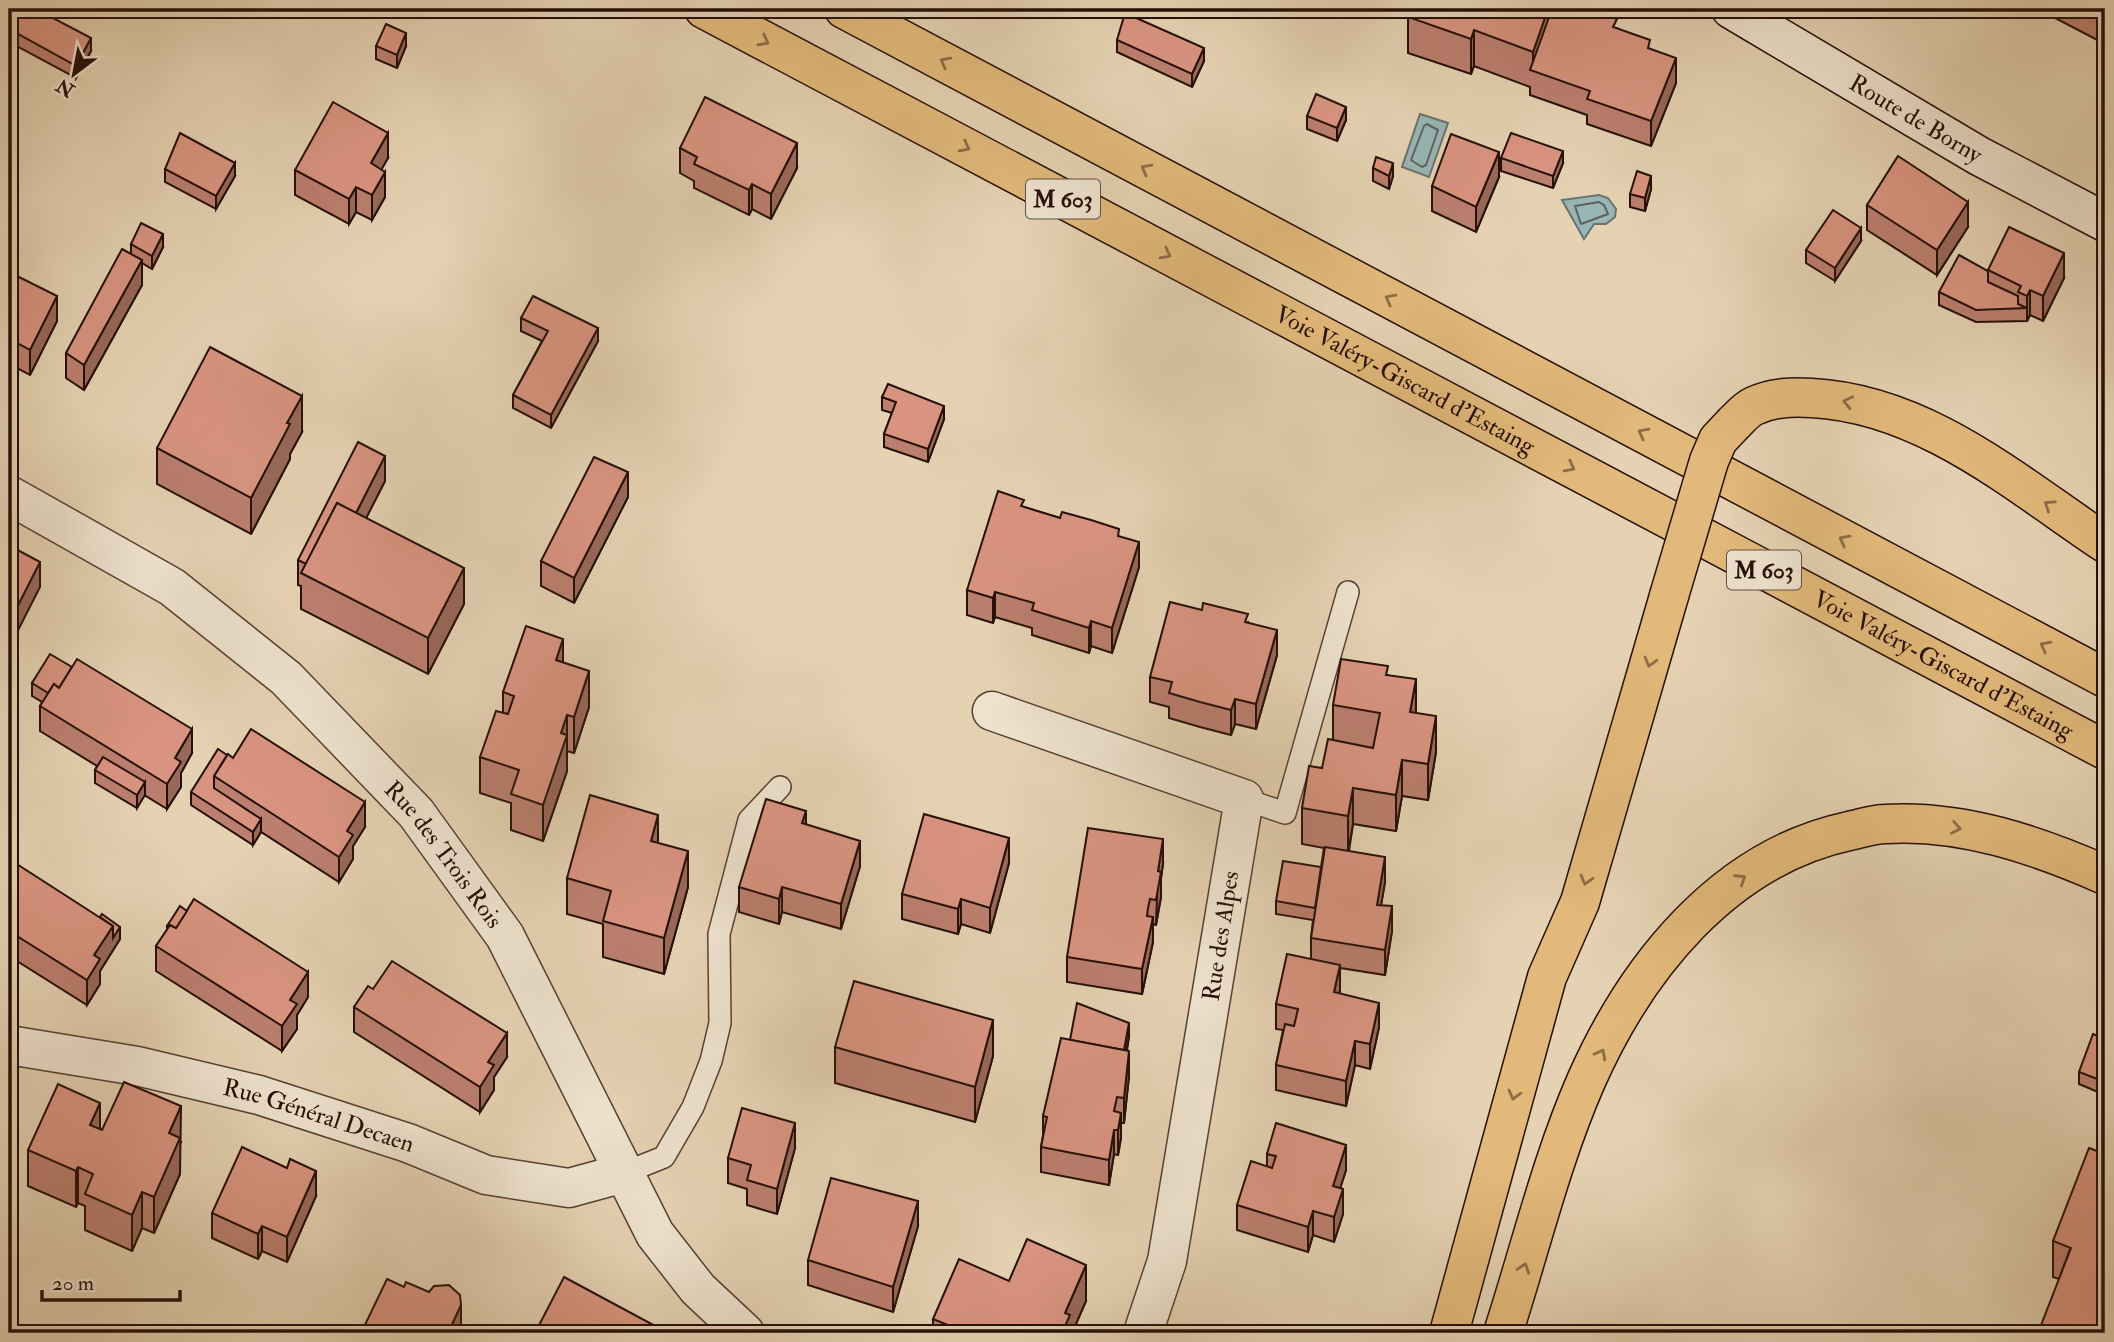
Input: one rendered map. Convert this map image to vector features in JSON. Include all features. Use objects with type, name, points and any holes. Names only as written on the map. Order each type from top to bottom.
[{"type":"highway","name":"Voie Valéry-Giscard d'Estaing","points":[[704,9],[2105,750]]},
{"type":"highway","name":"M 603","points":[[844,9],[2105,678]]},
{"type":"highway","points":[[1449,1333],[1547,977],[1580,902],[1709,461],[1718,440],[1752,406],[1785,397],[1836,400],[1894,413],[1960,446],[2105,543]]},
{"type":"highway","points":[[1503,1333],[1586,1081],[1631,998],[1679,933],[1737,880],[1814,839],[1884,824],[1948,826],[2018,841],[2105,875]]},
{"type":"street","name":"Route de Borny","points":[[1731,9],[1979,156],[2105,222]]},
{"type":"street","name":"Rue des Trois Rois","points":[[9,495],[172,587],[286,678],[416,813],[505,936],[654,1234],[698,1289],[745,1333]]},
{"type":"street","points":[[992,710],[1244,799]]},
{"type":"street","name":"Rue des Alpes","points":[[1143,1333],[1167,1261],[1244,799]]},
{"type":"street","name":"Rue Général Decaen","points":[[9,1045],[137,1066],[259,1095],[408,1143],[486,1175],[569,1188],[624,1173]]},
{"type":"lane","points":[[1244,799],[1284,813],[1348,592]]},
{"type":"lane","points":[[624,1173],[664,1157],[693,1107],[711,1061],[720,1023],[719,934],[749,820],[780,786]]},
{"type":"water","points":[[1420,114],[1448,123],[1429,177],[1402,167]]},
{"type":"water","points":[[1599,195],[1608,198],[1616,209],[1615,217],[1606,224],[1594,224],[1584,239],[1562,200]]},
{"type":"building","points":[[9,9],[36,9],[91,38],[76,66],[9,29]]},
{"type":"building","points":[[1411,9],[1548,9],[1533,52],[1474,30],[1471,39],[1408,17]]},
{"type":"building","points":[[1552,9],[1575,14],[1577,9],[1586,9],[1617,19],[1613,27],[1650,40],[1648,48],[1676,58],[1651,121],[1587,99],[1590,91],[1530,70]]},
{"type":"building","points":[[1125,13],[1204,48],[1192,74],[1117,40]]},
{"type":"building","points":[[386,24],[406,33],[397,55],[376,46]]},
{"type":"building","points":[[1316,94],[1346,107],[1337,128],[1307,116]]},
{"type":"building","points":[[705,97],[797,143],[771,194],[752,184],[749,190],[694,164],[697,157],[680,148]]},
{"type":"building","points":[[333,102],[388,133],[371,163],[385,172],[372,195],[356,187],[349,199],[295,170]]},
{"type":"building","points":[[180,133],[235,163],[216,196],[165,169]]},
{"type":"building","points":[[1511,133],[1563,151],[1553,176],[1501,158]]},
{"type":"building","points":[[1451,134],[1499,152],[1476,207],[1432,186]]},
{"type":"building","points":[[1898,156],[1968,202],[1937,250],[1867,205]]},
{"type":"building","points":[[1376,157],[1393,163],[1389,176],[1373,168]]},
{"type":"building","points":[[1637,171],[1651,176],[1645,198],[1630,194]]},
{"type":"building","points":[[1833,210],[1861,228],[1835,268],[1806,250]]},
{"type":"building","points":[[141,223],[163,234],[152,256],[131,244]]},
{"type":"building","points":[[2009,227],[2064,253],[2043,296],[2030,290],[2027,296],[2018,292],[2021,286],[1988,270]]},
{"type":"building","points":[[122,249],[142,260],[84,365],[66,353]]},
{"type":"building","points":[[1959,255],[1988,271],[1988,282],[2018,296],[2018,304],[2027,308],[1976,310],[1939,292]]},
{"type":"building","points":[[9,272],[57,296],[30,350],[9,339]]},
{"type":"building","points":[[533,296],[598,328],[551,415],[513,395],[548,331],[521,318]]},
{"type":"building","points":[[210,347],[302,396],[251,498],[157,448]]},
{"type":"building","points":[[888,384],[944,406],[928,449],[884,434],[896,402],[882,397]]},
{"type":"building","points":[[358,442],[385,456],[356,513],[337,503],[306,564],[298,560]]},
{"type":"building","points":[[594,457],[628,472],[574,578],[541,561]]},
{"type":"building","points":[[998,491],[1024,500],[1021,506],[1060,518],[1062,512],[1091,520],[1119,529],[1118,536],[1139,542],[1112,628],[1091,621],[1089,628],[1032,610],[1034,603],[995,592],[993,598],[967,590]]},
{"type":"building","points":[[337,503],[464,568],[428,638],[301,573]]},
{"type":"building","points":[[12,547],[40,562],[9,623],[9,553]]},
{"type":"building","points":[[1170,602],[1202,610],[1203,603],[1248,614],[1245,622],[1277,630],[1256,704],[1235,699],[1231,710],[1169,693],[1172,682],[1150,677]]},
{"type":"building","points":[[526,626],[563,639],[556,660],[589,671],[574,717],[567,715],[561,733],[567,735],[543,805],[511,794],[519,770],[480,757],[496,711],[508,714],[514,696],[503,692]]},
{"type":"building","points":[[50,654],[72,667],[59,688],[54,684],[48,693],[32,683]]},
{"type":"building","points":[[77,659],[192,729],[175,758],[181,762],[167,784],[40,706],[54,684],[59,688]]},
{"type":"building","points":[[1341,659],[1388,666],[1386,675],[1416,679],[1410,712],[1436,716],[1428,764],[1402,760],[1396,795],[1353,788],[1348,816],[1302,808],[1309,766],[1322,768],[1328,739],[1373,748],[1380,713],[1333,705]]},
{"type":"building","points":[[251,729],[365,802],[347,831],[353,835],[339,857],[214,776],[228,754],[233,758]]},
{"type":"building","points":[[218,749],[227,755],[214,776],[214,788],[261,819],[253,832],[191,792]]},
{"type":"building","points":[[103,757],[145,782],[137,795],[95,770]]},
{"type":"building","points":[[590,795],[658,815],[651,841],[688,851],[664,938],[603,921],[611,891],[567,878]]},
{"type":"building","points":[[766,799],[806,811],[802,823],[860,841],[841,904],[782,887],[779,899],[739,887]]},
{"type":"building","points":[[924,814],[1009,838],[990,908],[961,899],[958,909],[902,894]]},
{"type":"building","points":[[1088,828],[1163,839],[1156,900],[1150,899],[1148,908],[1147,916],[1153,917],[1142,969],[1067,957]]},
{"type":"building","points":[[1325,847],[1385,857],[1377,905],[1392,906],[1385,950],[1311,938]]},
{"type":"building","points":[[9,859],[113,926],[94,955],[100,959],[87,980],[9,931]]},
{"type":"building","points":[[1283,861],[1321,867],[1315,908],[1276,901]]},
{"type":"building","points":[[194,899],[308,972],[290,1000],[297,1004],[282,1026],[156,946],[170,925],[176,928]]},
{"type":"building","points":[[180,906],[187,911],[176,928],[170,925],[168,927],[167,926]]},
{"type":"building","points":[[102,914],[120,927],[113,938],[113,926],[100,917]]},
{"type":"building","points":[[1287,954],[1340,965],[1334,992],[1379,1003],[1370,1044],[1355,1041],[1346,1081],[1276,1065],[1285,1024],[1294,1026],[1298,1009],[1276,1004]]},
{"type":"building","points":[[392,961],[507,1033],[488,1062],[494,1065],[480,1087],[354,1007],[368,986],[373,989]]},
{"type":"building","points":[[854,981],[993,1020],[975,1087],[835,1047]]},
{"type":"building","points":[[1077,1003],[1129,1023],[1124,1050],[1070,1040]]},
{"type":"building","points":[[2093,1034],[2105,1039],[2105,1082],[2079,1072]]},
{"type":"building","points":[[1061,1038],[1129,1051],[1124,1098],[1117,1097],[1114,1111],[1121,1113],[1118,1130],[1114,1130],[1109,1160],[1041,1147],[1047,1117],[1043,1116]]},
{"type":"building","points":[[124,1082],[181,1106],[169,1133],[180,1138],[154,1197],[142,1192],[132,1215],[85,1194],[93,1174],[78,1167],[76,1171],[28,1150],[58,1084],[100,1103],[90,1125],[102,1130]]},
{"type":"building","points":[[742,1108],[795,1123],[777,1189],[747,1180],[751,1165],[728,1158]]},
{"type":"building","points":[[1276,1123],[1346,1145],[1333,1186],[1343,1189],[1334,1217],[1313,1211],[1308,1227],[1237,1205],[1251,1161],[1272,1168],[1276,1156],[1267,1154]]},
{"type":"building","points":[[242,1147],[287,1168],[290,1159],[316,1171],[287,1237],[262,1226],[258,1234],[212,1213]]},
{"type":"building","points":[[2089,1148],[2105,1154],[2105,1333],[2038,1333],[2071,1248],[2053,1241]]},
{"type":"building","points":[[831,1178],[918,1201],[893,1287],[808,1260]]},
{"type":"building","points":[[1027,1239],[1086,1265],[1065,1313],[1070,1315],[1062,1333],[967,1333],[933,1319],[959,1259],[1009,1281]]},
{"type":"building","points":[[564,1277],[659,1328],[657,1333],[546,1333],[537,1329]]},
{"type":"building","points":[[387,1279],[404,1287],[406,1282],[429,1292],[434,1286],[449,1285],[460,1295],[461,1305],[448,1333],[361,1333]]}]
